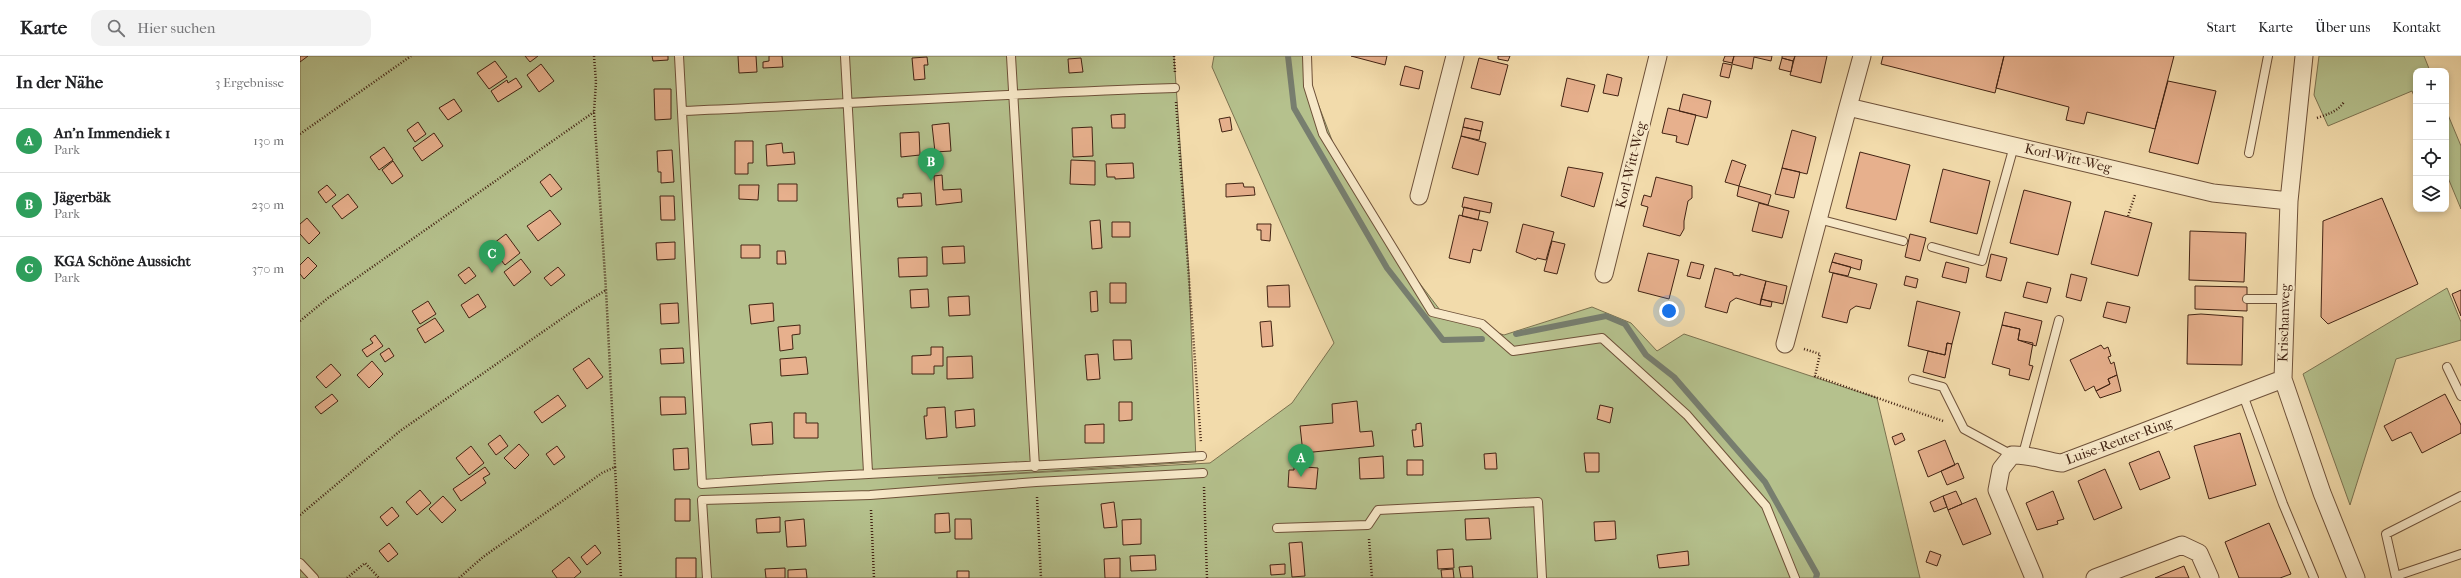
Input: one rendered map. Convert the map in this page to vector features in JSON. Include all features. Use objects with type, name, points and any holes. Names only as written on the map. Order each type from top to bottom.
[{"type":"street","points":[[1419,196],[1454,56]]},
{"type":"street","name":"Korl-Witt-Weg","points":[[1604,274],[1658,56]]},
{"type":"street","points":[[1785,344],[1862,56]]},
{"type":"street","name":"Krischanweg","points":[[2304,56],[2289,201],[2282,379],[2322,493],[2356,578]]},
{"type":"street","name":"Korl-Witt-Weg","points":[[1848,107],[2213,193],[2289,201]]},
{"type":"street","name":"Luise-Reuter-Ring","points":[[2018,455],[2044,461],[2062,463],[2282,379]]},
{"type":"street","points":[[2018,455],[2001,469],[1997,490],[2034,578]]},
{"type":"street","points":[[2095,578],[2182,545],[2199,554],[2210,578]]},
{"type":"lane","points":[[680,56],[702,484],[868,472],[1035,467],[1202,456]]},
{"type":"lane","points":[[845,56],[868,472]]},
{"type":"lane","points":[[1011,56],[1035,467]]},
{"type":"lane","points":[[1307,56],[1308,86],[1323,134],[1432,312],[1482,324],[1513,351],[1602,338],[1687,415],[1766,506],[1794,578]]},
{"type":"lane","points":[[2249,153],[2268,56]]},
{"type":"lane","points":[[682,111],[847,104],[1013,93],[1176,88]]},
{"type":"lane","points":[[1932,247],[1982,261],[2014,146]]},
{"type":"lane","points":[[1818,219],[1903,241]]},
{"type":"lane","points":[[2247,299],[2285,299]]},
{"type":"lane","points":[[1913,379],[1943,387],[1964,428],[2018,455],[2059,320]]},
{"type":"lane","points":[[2447,367],[2461,396]]},
{"type":"lane","points":[[2243,395],[2283,504],[2314,578]]},
{"type":"lane","points":[[707,578],[702,500],[870,495],[1036,482],[1203,473]]},
{"type":"lane","points":[[2461,496],[2386,534],[2396,577],[2461,554]]},
{"type":"lane","points":[[1277,528],[1368,525],[1378,510],[1538,502],[1542,578]]},
{"type":"lane","points":[[300,563],[314,578]]},
{"type":"path","points":[[300,134],[411,56]]},
{"type":"path","points":[[594,56],[596,82],[594,112],[606,290],[621,578]]},
{"type":"path","points":[[1174,56],[1202,456]]},
{"type":"path","points":[[2297,123],[2332,114],[2339,109],[2344,102]]},
{"type":"path","points":[[300,320],[328,298],[594,112]]},
{"type":"path","points":[[2128,216],[2134,195]]},
{"type":"path","points":[[300,515],[400,431],[573,310],[606,290]]},
{"type":"path","points":[[1785,344],[1820,354],[1815,376],[1964,428]]},
{"type":"path","points":[[459,578],[483,557],[602,473],[615,467]]},
{"type":"path","points":[[1203,473],[1208,578]]},
{"type":"path","points":[[1036,482],[1041,578]]},
{"type":"path","points":[[870,495],[874,578]]},
{"type":"path","points":[[1368,525],[1372,578]]},
{"type":"path","points":[[347,578],[365,563],[379,578]]},
{"type":"green space","points":[[300,56],[1174,56],[1189,274],[1196,462],[938,478],[1210,463],[1292,403],[1334,343],[1212,67],[1214,56],[1310,56],[1312,88],[1335,148],[1405,264],[1443,314],[1504,335],[1592,307],[1631,323],[1657,351],[1684,334],[1877,398],[1920,578],[300,578]]},
{"type":"green space","points":[[2319,56],[2424,56],[2429,68],[2413,68],[2413,94],[2412,91],[2328,126],[2314,95]]},
{"type":"green space","points":[[2449,117],[2461,146],[2461,209],[2449,180]]},
{"type":"green space","points":[[2447,288],[2461,322],[2461,340],[2396,359],[2350,505],[2303,374]]},
{"type":"building","points":[[300,56],[308,56],[300,62]]},
{"type":"building","points":[[525,56],[538,56],[530,62]]},
{"type":"building","points":[[652,56],[668,56],[668,60],[653,61]]},
{"type":"building","points":[[738,56],[756,56],[757,72],[739,73]]},
{"type":"building","points":[[769,56],[782,56],[783,67],[763,68],[763,62],[769,61]]},
{"type":"building","points":[[1351,56],[1387,56],[1385,65]]},
{"type":"building","points":[[1498,56],[1510,56],[1508,61],[1498,59]]},
{"type":"building","points":[[1725,56],[1734,56],[1732,63],[1723,61]]},
{"type":"building","points":[[1734,56],[1772,56],[1771,61],[1754,57],[1752,69],[1732,64]]},
{"type":"building","points":[[1782,56],[1795,56],[1793,61],[1782,58]]},
{"type":"building","points":[[1795,56],[1827,56],[1821,83],[1790,75]]},
{"type":"building","points":[[1883,56],[2004,56],[1995,93],[1881,64]]},
{"type":"building","points":[[2004,56],[2174,56],[2155,129],[2087,112],[2084,124],[2066,120],[2069,107],[1996,88]]},
{"type":"building","points":[[927,57],[928,65],[924,65],[925,79],[914,80],[912,58]]},
{"type":"building","points":[[1081,58],[1083,72],[1069,73],[1068,59]]},
{"type":"building","points":[[1479,58],[1508,65],[1500,95],[1471,88]]},
{"type":"building","points":[[1782,58],[1793,61],[1791,72],[1779,69]]},
{"type":"building","points":[[495,61],[507,77],[489,89],[477,73]]},
{"type":"building","points":[[1723,63],[1732,65],[1729,78],[1720,76]]},
{"type":"building","points":[[541,64],[554,81],[539,92],[527,75]]},
{"type":"building","points":[[1405,66],[1423,71],[1419,89],[1400,85]]},
{"type":"building","points":[[1607,74],[1622,78],[1618,96],[1603,93]]},
{"type":"building","points":[[516,78],[522,87],[498,102],[491,91],[507,80],[508,83]]},
{"type":"building","points":[[1567,78],[1595,85],[1588,112],[1561,106]]},
{"type":"building","points":[[2168,81],[2216,91],[2198,164],[2149,152]]},
{"type":"building","points":[[654,89],[671,89],[671,119],[655,120]]},
{"type":"building","points":[[1683,94],[1711,101],[1707,118],[1679,111]]},
{"type":"building","points":[[454,99],[462,111],[448,120],[439,108]]},
{"type":"building","points":[[1668,108],[1696,115],[1688,145],[1676,142],[1677,136],[1662,133]]},
{"type":"building","points":[[1125,114],[1125,128],[1112,128],[1111,115]]},
{"type":"building","points":[[1230,117],[1232,130],[1222,132],[1219,119]]},
{"type":"building","points":[[1465,118],[1483,122],[1481,131],[1463,127]]},
{"type":"building","points":[[418,122],[426,134],[415,142],[407,130]]},
{"type":"building","points":[[949,123],[951,151],[935,152],[932,125]]},
{"type":"building","points":[[1092,127],[1093,156],[1073,157],[1072,128]]},
{"type":"building","points":[[1463,127],[1481,131],[1479,140],[1461,136]]},
{"type":"building","points":[[1792,130],[1816,137],[1807,174],[1782,168]]},
{"type":"building","points":[[919,132],[920,155],[901,157],[900,133]]},
{"type":"building","points":[[434,133],[443,146],[422,161],[413,148]]},
{"type":"building","points":[[1461,136],[1486,143],[1478,175],[1452,168]]},
{"type":"building","points":[[735,141],[753,141],[753,163],[748,163],[748,174],[735,174]]},
{"type":"building","points":[[782,143],[783,153],[794,152],[795,164],[767,166],[766,145]]},
{"type":"building","points":[[384,147],[393,160],[379,170],[370,157]]},
{"type":"building","points":[[672,150],[674,182],[661,183],[661,172],[658,172],[657,151]]},
{"type":"building","points":[[1860,152],[1910,165],[1896,220],[1846,208]]},
{"type":"building","points":[[1071,160],[1095,161],[1095,185],[1070,184]]},
{"type":"building","points":[[1732,160],[1746,165],[1739,186],[1725,182]]},
{"type":"building","points":[[393,161],[403,176],[392,184],[382,170]]},
{"type":"building","points":[[1133,163],[1134,178],[1115,179],[1115,177],[1107,177],[1106,164]]},
{"type":"building","points":[[1568,167],[1603,173],[1594,207],[1561,196]]},
{"type":"building","points":[[1782,168],[1800,172],[1794,198],[1775,194]]},
{"type":"building","points":[[1943,169],[1990,181],[1977,234],[1930,222]]},
{"type":"building","points":[[550,174],[562,189],[551,197],[540,182]]},
{"type":"building","points":[[942,175],[943,190],[961,189],[962,202],[936,205],[934,176]]},
{"type":"building","points":[[1656,177],[1692,186],[1692,198],[1688,201],[1684,229],[1680,236],[1643,226],[1648,207],[1641,205],[1644,195],[1651,197]]},
{"type":"building","points":[[1243,183],[1244,187],[1254,187],[1255,195],[1226,197],[1226,184]]},
{"type":"building","points":[[778,184],[797,184],[797,201],[778,201]]},
{"type":"building","points":[[327,185],[336,195],[326,203],[318,192]]},
{"type":"building","points":[[739,185],[759,185],[758,200],[739,199]]},
{"type":"building","points":[[1739,186],[1771,195],[1768,205],[1737,196]]},
{"type":"building","points":[[2024,190],[2071,202],[2058,255],[2010,243]]},
{"type":"building","points":[[921,193],[922,206],[898,207],[897,198],[903,198],[903,194]]},
{"type":"building","points":[[348,194],[358,207],[342,219],[332,206]]},
{"type":"building","points":[[660,196],[674,196],[675,220],[661,220]]},
{"type":"building","points":[[1464,197],[1492,203],[1490,213],[1462,207]]},
{"type":"building","points":[[2382,198],[2418,284],[2328,324],[2321,317],[2323,221]]},
{"type":"building","points":[[1759,203],[1789,211],[1782,238],[1752,231]]},
{"type":"building","points":[[1464,207],[1480,211],[1478,220],[1462,216]]},
{"type":"building","points":[[550,210],[561,224],[538,241],[527,226]]},
{"type":"building","points":[[2105,211],[2152,223],[2138,276],[2091,264]]},
{"type":"building","points":[[1459,215],[1488,222],[1481,251],[1473,249],[1470,263],[1449,258]]},
{"type":"building","points":[[307,218],[320,233],[309,244],[300,234],[300,224]]},
{"type":"building","points":[[1100,220],[1102,248],[1092,249],[1090,221]]},
{"type":"building","points":[[1112,222],[1130,222],[1130,237],[1112,237]]},
{"type":"building","points":[[1257,224],[1271,224],[1270,241],[1261,240],[1261,230],[1257,230]]},
{"type":"building","points":[[1523,224],[1554,232],[1546,260],[1537,258],[1536,260],[1516,252]]},
{"type":"building","points":[[2190,231],[2246,233],[2244,282],[2189,280]]},
{"type":"building","points":[[506,234],[520,253],[505,265],[490,246]]},
{"type":"building","points":[[1910,234],[1926,238],[1920,261],[1905,257]]},
{"type":"building","points":[[1552,241],[1565,244],[1557,274],[1544,271]]},
{"type":"building","points":[[675,242],[675,259],[657,260],[656,243]]},
{"type":"building","points":[[741,245],[760,245],[760,258],[741,258]]},
{"type":"building","points":[[964,246],[965,263],[943,264],[942,247]]},
{"type":"building","points":[[777,251],[785,251],[786,264],[777,264]]},
{"type":"building","points":[[1648,253],[1679,260],[1669,299],[1638,291]]},
{"type":"building","points":[[1835,253],[1862,260],[1860,270],[1832,262]]},
{"type":"building","points":[[1991,254],[2007,258],[2001,281],[1986,277]]},
{"type":"building","points":[[308,257],[317,266],[304,279],[300,274],[300,265]]},
{"type":"building","points":[[927,257],[927,276],[899,277],[898,258]]},
{"type":"building","points":[[521,259],[531,272],[514,286],[504,272]]},
{"type":"building","points":[[1691,262],[1704,265],[1700,279],[1687,276]]},
{"type":"building","points":[[1832,262],[1851,267],[1848,276],[1829,272]]},
{"type":"building","points":[[1946,262],[1969,268],[1966,283],[1942,277]]},
{"type":"building","points":[[469,267],[476,276],[465,284],[458,275]]},
{"type":"building","points":[[558,267],[565,275],[551,286],[544,278]]},
{"type":"building","points":[[1715,268],[1733,273],[1733,275],[1740,276],[1740,274],[1766,281],[1760,305],[1736,298],[1730,302],[1727,313],[1705,307]]},
{"type":"building","points":[[1833,273],[1877,284],[1870,309],[1856,306],[1850,310],[1847,323],[1822,317]]},
{"type":"building","points":[[2071,274],[2087,278],[2081,301],[2066,297]]},
{"type":"building","points":[[1906,276],[1918,279],[1916,288],[1904,285]]},
{"type":"building","points":[[1766,281],[1787,286],[1783,304],[1761,299]]},
{"type":"building","points":[[2027,282],[2051,288],[2047,303],[2023,297]]},
{"type":"building","points":[[1110,283],[1126,283],[1126,303],[1110,303]]},
{"type":"building","points":[[1289,285],[1290,307],[1268,307],[1267,286]]},
{"type":"building","points":[[2195,286],[2247,287],[2247,311],[2195,309]]},
{"type":"building","points":[[928,289],[929,307],[911,308],[910,290]]},
{"type":"building","points":[[2461,290],[2461,316],[2452,294]]},
{"type":"building","points":[[1097,291],[1098,311],[1091,312],[1090,292]]},
{"type":"building","points":[[478,294],[486,307],[469,318],[461,305]]},
{"type":"building","points":[[969,296],[970,315],[949,316],[948,297]]},
{"type":"building","points":[[1761,299],[1772,302],[1771,307],[1760,305]]},
{"type":"building","points":[[428,301],[436,314],[420,324],[412,311]]},
{"type":"building","points":[[1917,301],[1960,312],[1952,344],[1947,343],[1945,355],[1908,346]]},
{"type":"building","points":[[2107,302],[2130,307],[2126,323],[2103,317]]},
{"type":"building","points":[[678,303],[679,323],[661,324],[660,304]]},
{"type":"building","points":[[773,303],[774,321],[751,324],[749,305]]},
{"type":"building","points":[[2005,312],[2042,321],[2036,346],[2018,340],[2020,329],[2002,325]]},
{"type":"building","points":[[2201,314],[2243,317],[2242,365],[2187,364],[2188,315]]},
{"type":"building","points":[[435,318],[444,331],[425,343],[417,329]]},
{"type":"building","points":[[1271,321],[1273,346],[1262,347],[1260,322]]},
{"type":"building","points":[[800,325],[800,334],[792,335],[793,349],[780,351],[778,327]]},
{"type":"building","points":[[2002,325],[2020,329],[2018,340],[2033,343],[2029,365],[2033,366],[2029,380],[2009,375],[2010,369],[1992,364]]},
{"type":"building","points":[[375,335],[383,346],[367,357],[362,350],[373,343],[370,339]]},
{"type":"building","points":[[1113,340],[1131,340],[1132,359],[1114,360]]},
{"type":"building","points":[[1947,343],[1952,344],[1945,378],[1923,372],[1928,351],[1945,355]]},
{"type":"building","points":[[2101,345],[2104,349],[2108,347],[2111,356],[2108,357],[2111,364],[2114,362],[2117,375],[2108,379],[2110,384],[2096,391],[2094,386],[2085,391],[2070,360]]},
{"type":"building","points":[[931,347],[943,347],[943,366],[934,366],[934,374],[912,374],[912,356],[931,355]]},
{"type":"building","points":[[389,348],[394,356],[385,362],[380,354]]},
{"type":"building","points":[[683,348],[684,363],[661,364],[660,349]]},
{"type":"building","points":[[1098,354],[1100,379],[1087,380],[1085,355]]},
{"type":"building","points":[[972,356],[973,378],[947,379],[947,357]]},
{"type":"building","points":[[806,357],[808,374],[781,376],[780,359]]},
{"type":"building","points":[[589,358],[603,377],[587,389],[573,369]]},
{"type":"building","points":[[372,361],[383,374],[369,388],[357,375]]},
{"type":"building","points":[[331,364],[341,375],[326,388],[316,377]]},
{"type":"building","points":[[2117,375],[2121,391],[2100,398],[2096,391],[2110,384],[2108,379]]},
{"type":"building","points":[[332,394],[338,401],[321,414],[315,407]]},
{"type":"building","points":[[2445,394],[2461,425],[2461,433],[2422,453],[2411,432],[2392,441],[2384,426]]},
{"type":"building","points":[[558,395],[566,406],[542,423],[534,412]]},
{"type":"building","points":[[660,397],[685,397],[686,414],[661,415]]},
{"type":"building","points":[[1357,401],[1360,432],[1372,431],[1374,446],[1303,453],[1300,426],[1333,423],[1332,404]]},
{"type":"building","points":[[1119,402],[1132,402],[1132,420],[1119,421]]},
{"type":"building","points":[[1600,405],[1613,408],[1610,423],[1597,419]]},
{"type":"building","points":[[945,407],[947,437],[926,439],[924,416],[927,416],[927,408]]},
{"type":"building","points":[[974,409],[975,426],[956,428],[955,411]]},
{"type":"building","points":[[794,413],[806,413],[806,423],[818,423],[818,438],[794,438]]},
{"type":"building","points":[[772,422],[773,444],[752,445],[750,424]]},
{"type":"building","points":[[1421,423],[1423,446],[1414,447],[1412,430],[1416,430],[1416,424]]},
{"type":"building","points":[[1104,424],[1104,443],[1085,443],[1085,425]]},
{"type":"building","points":[[1902,433],[1905,440],[1895,445],[1892,437]]},
{"type":"building","points":[[2240,433],[2256,485],[2209,499],[2194,446]]},
{"type":"building","points":[[500,435],[508,446],[496,455],[488,444]]},
{"type":"building","points":[[1945,440],[1955,465],[1928,477],[1918,451]]},
{"type":"building","points":[[519,444],[529,455],[515,469],[504,458]]},
{"type":"building","points":[[471,446],[484,463],[469,475],[456,458]]},
{"type":"building","points":[[557,446],[565,457],[554,465],[546,454]]},
{"type":"building","points":[[688,448],[689,469],[674,470],[673,449]]},
{"type":"building","points":[[2159,451],[2170,478],[2140,490],[2129,463]]},
{"type":"building","points":[[1496,453],[1497,469],[1485,469],[1484,454]]},
{"type":"building","points":[[1584,453],[1599,453],[1599,472],[1586,472]]},
{"type":"building","points":[[1383,456],[1384,478],[1360,479],[1359,458]]},
{"type":"building","points":[[1407,460],[1423,460],[1423,475],[1407,475]]},
{"type":"building","points":[[1958,463],[1964,478],[1947,485],[1941,471]]},
{"type":"building","points":[[1294,466],[1318,468],[1316,489],[1288,487],[1289,470],[1294,470]]},
{"type":"building","points":[[485,467],[490,474],[483,478],[486,483],[461,501],[453,489]]},
{"type":"building","points":[[2105,469],[2122,508],[2094,520],[2078,481]]},
{"type":"building","points":[[420,490],[431,503],[417,515],[406,502]]},
{"type":"building","points":[[1956,491],[1962,504],[1948,510],[1943,496]]},
{"type":"building","points":[[2053,491],[2064,519],[2057,521],[2058,524],[2037,530],[2026,503]]},
{"type":"building","points":[[443,496],[456,510],[442,523],[429,509]]},
{"type":"building","points":[[1943,496],[1947,507],[1934,512],[1930,502]]},
{"type":"building","points":[[1976,498],[1991,534],[1963,545],[1948,510]]},
{"type":"building","points":[[675,499],[690,499],[690,521],[675,521]]},
{"type":"building","points":[[1114,502],[1117,527],[1104,528],[1101,504]]},
{"type":"building","points":[[392,507],[399,516],[387,526],[380,517]]},
{"type":"building","points":[[949,513],[950,532],[935,533],[935,514]]},
{"type":"building","points":[[780,517],[780,532],[757,533],[756,519]]},
{"type":"building","points":[[1489,518],[1491,539],[1466,540],[1465,519]]},
{"type":"building","points":[[804,519],[806,546],[787,547],[785,521]]},
{"type":"building","points":[[955,519],[971,519],[972,539],[955,539]]},
{"type":"building","points":[[1141,519],[1141,544],[1123,545],[1122,520]]},
{"type":"building","points":[[1615,521],[1616,539],[1595,541],[1594,522]]},
{"type":"building","points":[[2269,523],[2291,574],[2280,578],[2239,578],[2225,542]]},
{"type":"building","points":[[1302,542],[1305,576],[1292,577],[1289,543]]},
{"type":"building","points":[[389,543],[398,554],[388,562],[379,551]]},
{"type":"building","points":[[595,545],[601,553],[587,565],[581,557]]},
{"type":"building","points":[[1453,549],[1454,568],[1438,569],[1437,550]]},
{"type":"building","points":[[1688,551],[1689,565],[1659,568],[1657,555]]},
{"type":"building","points":[[1930,551],[1941,555],[1937,566],[1926,562]]},
{"type":"building","points":[[1155,555],[1156,570],[1131,571],[1130,556]]},
{"type":"building","points":[[569,557],[581,572],[574,578],[557,578],[552,571]]},
{"type":"building","points":[[676,558],[696,558],[696,578],[676,578]]},
{"type":"building","points":[[1120,558],[1120,578],[1105,578],[1104,559]]},
{"type":"building","points":[[1285,564],[1285,574],[1271,575],[1270,565]]},
{"type":"building","points":[[1472,566],[1473,578],[1461,578],[1459,567]]},
{"type":"building","points":[[2184,566],[2189,578],[2155,578]]},
{"type":"building","points":[[785,568],[785,578],[766,578],[765,569]]},
{"type":"building","points":[[806,569],[807,578],[788,578],[788,570]]},
{"type":"building","points":[[1453,569],[1454,578],[1442,578],[1441,570]]},
{"type":"building","points":[[957,571],[969,571],[969,578],[957,578]]},
{"type":"waterway","points":[[1288,56],[1294,108],[1387,268],[1443,340],[1482,339]]},
{"type":"waterway","points":[[1516,334],[1606,316],[1625,324],[1646,355],[1674,377],[1765,482],[1817,574],[1816,578]]},
{"type":"place","name":"Jägerbäk","points":[[931,181]]},
{"type":"place","name":"KGA Schöne Aussicht","points":[[492,273]]},
{"type":"place","name":"An'n Immendiek 1","points":[[1301,477]]}]
